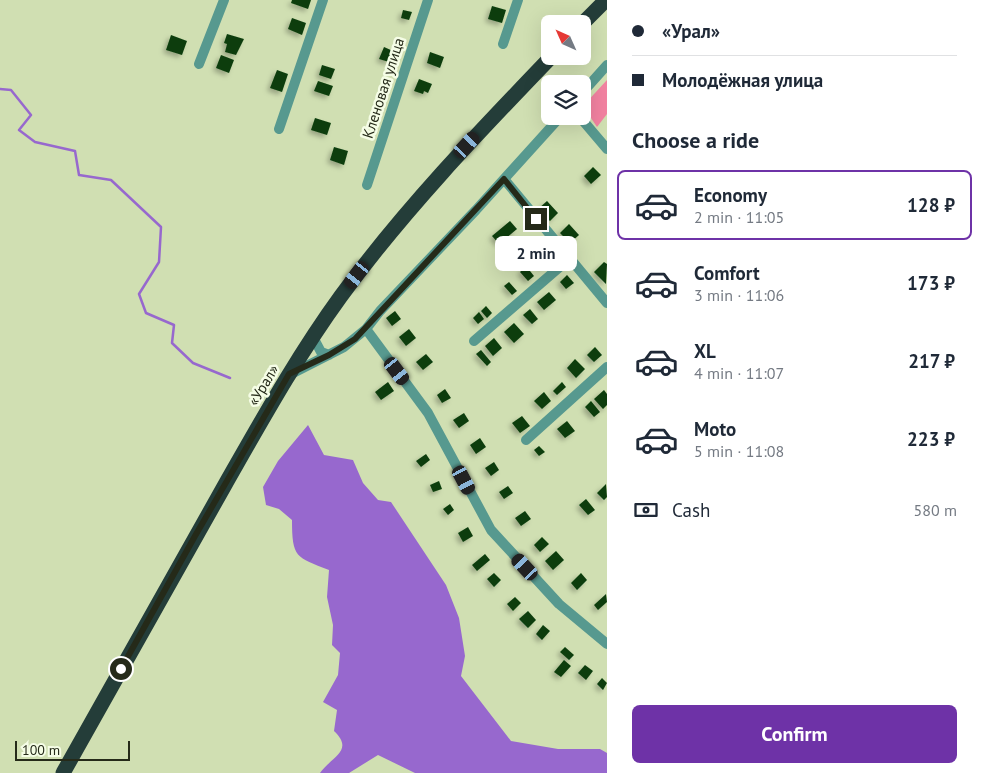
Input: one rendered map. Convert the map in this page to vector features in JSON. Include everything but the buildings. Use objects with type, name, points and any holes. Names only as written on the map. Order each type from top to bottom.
[{"type":"highway","points":[[591,15],[606,0]]},
{"type":"highway","name":"«Урал»","points":[[65,771],[195,536],[289,374],[313,337],[345,291],[396,226],[447,168],[544,65]]},
{"type":"street","points":[[199,64],[224,0]]},
{"type":"street","points":[[279,129],[322,0]]},
{"type":"street","name":"Кленовая улица","points":[[367,185],[428,0]]},
{"type":"street","points":[[503,44],[518,0]]},
{"type":"street","points":[[591,83],[607,65]]},
{"type":"street","points":[[289,374],[329,355],[355,339],[366,329],[380,311],[553,125]]},
{"type":"street","points":[[587,125],[607,149]]},
{"type":"street","points":[[504,179],[607,303]]},
{"type":"street","points":[[474,341],[569,259]]},
{"type":"street","points":[[366,329],[428,413],[491,530],[559,604],[607,644]]},
{"type":"street","points":[[313,337],[321,352],[329,355]]},
{"type":"street","points":[[526,440],[607,367]]},
{"type":"shaded area","points":[[607,80],[607,114],[597,127],[591,118],[591,97]]},
{"type":"shaded area","points":[[308,425],[324,455],[353,460],[363,483],[378,500],[391,502],[446,585],[459,618],[465,656],[461,676],[511,741],[558,749],[600,749],[607,753],[607,773],[415,773],[378,755],[349,773],[320,773],[342,749],[340,738],[334,731],[337,710],[323,702],[338,675],[340,653],[332,645],[333,625],[327,597],[329,570],[309,562],[298,554],[293,542],[292,520],[279,509],[266,505],[263,487],[278,461]]},
{"type":"waterway","points":[[0,89],[11,90],[31,115],[19,130],[35,142],[75,151],[79,175],[111,180],[161,227],[159,262],[139,294],[146,313],[174,325],[172,343],[193,363],[230,378]]},
{"type":"route","points":[[121,669],[195,536],[289,374],[329,355],[355,339],[504,179],[536,219]]}]
